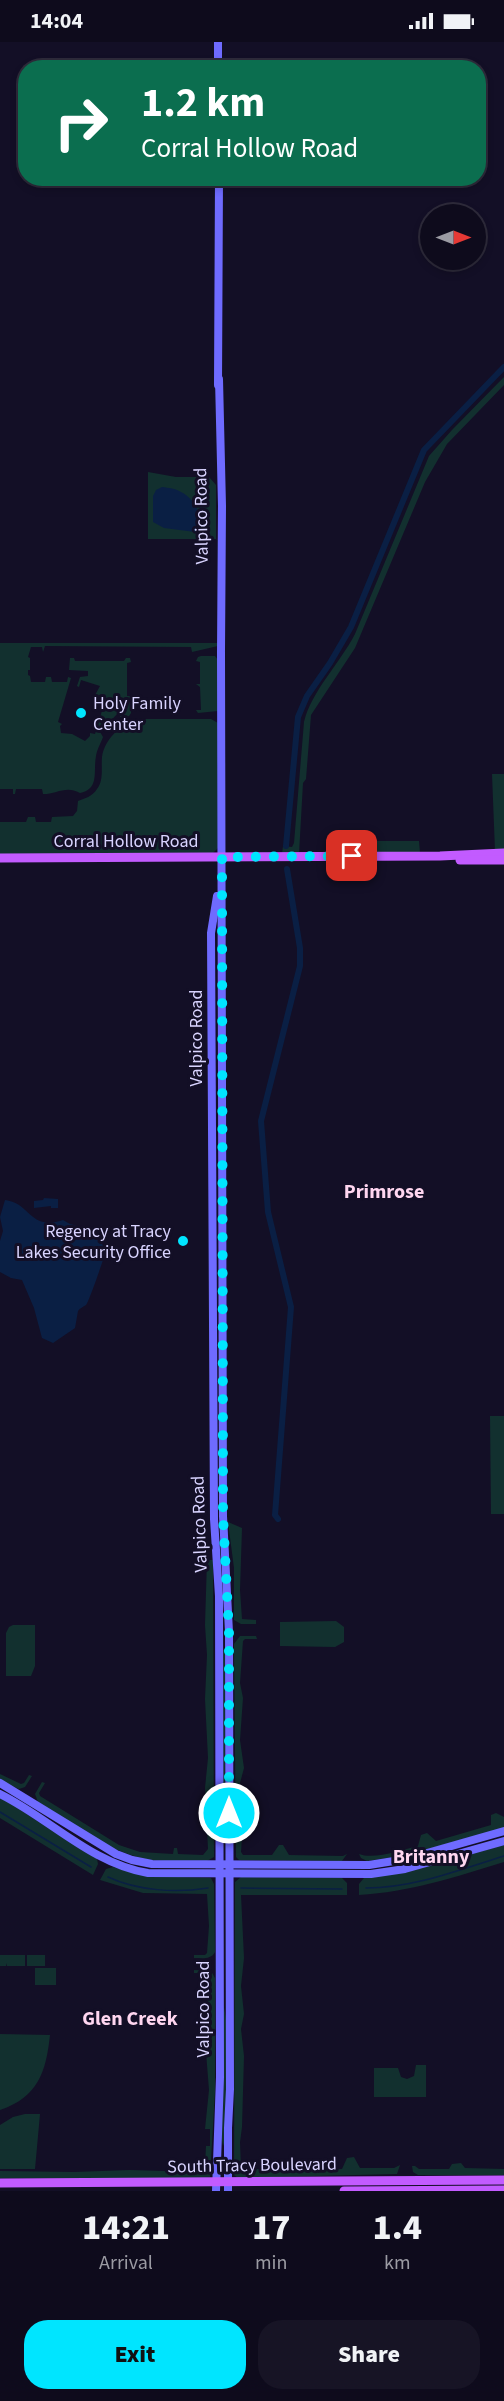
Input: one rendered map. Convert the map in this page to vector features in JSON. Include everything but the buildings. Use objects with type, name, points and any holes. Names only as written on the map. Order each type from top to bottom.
[{"type":"main road","points":[[218,42],[218,60]]},
{"type":"main road","name":"Valpico Road","points":[[219,186],[217,513],[221,652],[223,1516],[229,1632],[231,2089],[223,2187]]},
{"type":"main road","name":"Corral Hollow Road","points":[[0,858],[440,856],[504,853]]},
{"type":"main road","points":[[440,856],[457,860],[504,860]]},
{"type":"main road","name":"Valpico Road","points":[[222,857],[218,864],[217,902],[211,933],[214,1519],[219,1596],[220,2077],[217,2133],[222,2152],[223,2187]]},
{"type":"main road","points":[[0,1784],[122,1856],[152,1864],[219,1869]]},
{"type":"main road","points":[[0,1794],[106,1859],[128,1869],[158,1873],[383,1864],[504,1831]]},
{"type":"main road","points":[[230,1869],[350,1874],[390,1872],[504,1841]]},
{"type":"main road","name":"South Tracy Boulevard","points":[[0,2183],[223,2187],[504,2180]]},
{"type":"main road","name":"South Tracy Boulevard","points":[[344,2191],[504,2190]]},
{"type":"green space","points":[[504,377],[504,385],[447,444],[425,482],[355,648],[311,715],[306,779],[303,783],[299,854],[282,854],[283,846],[292,847],[294,843],[304,722],[313,700],[355,634],[429,456]]},
{"type":"green space","points":[[148,472],[176,477],[209,477],[216,485],[216,539],[148,539]]},
{"type":"green space","points":[[0,643],[218,643],[218,646],[192,652],[191,647],[45,646],[43,652],[42,647],[31,647],[28,657],[30,658],[30,670],[28,670],[28,675],[31,682],[45,682],[46,677],[51,677],[52,682],[67,682],[68,677],[71,678],[58,722],[62,724],[61,733],[72,734],[85,741],[90,733],[95,734],[104,704],[94,697],[100,686],[81,680],[79,687],[77,686],[80,677],[88,676],[88,671],[69,670],[70,658],[74,658],[75,661],[124,661],[130,658],[131,662],[127,663],[127,696],[132,696],[131,713],[122,719],[118,713],[100,732],[103,737],[97,753],[91,788],[80,793],[66,790],[48,794],[43,794],[42,789],[16,789],[13,794],[13,789],[0,789]]},
{"type":"green space","points":[[201,656],[215,656],[218,660],[218,711],[198,713],[196,710],[201,710],[200,687],[196,684],[200,684],[200,662],[196,661]]},
{"type":"green space","points":[[144,719],[211,719],[218,723],[218,848],[213,853],[0,855],[0,822],[26,822],[28,817],[35,817],[36,822],[51,822],[52,817],[73,816],[77,811],[78,801],[91,796],[99,785],[102,757],[111,737],[129,723]]},
{"type":"green space","points":[[492,774],[504,774],[504,851],[495,851]]},
{"type":"green space","points":[[337,841],[419,841],[420,853],[337,853]]},
{"type":"green space","points":[[490,1416],[504,1416],[504,1514],[491,1514]]},
{"type":"green space","points":[[228,1522],[242,1528],[240,1590],[242,1619],[256,1620],[256,1624],[241,1624],[234,1620],[234,1568]]},
{"type":"green space","points":[[207,1560],[213,1560],[214,1857],[207,1861],[146,1859],[103,1843],[38,1802],[35,1794],[42,1782],[45,1783],[39,1793],[40,1796],[119,1845],[140,1852],[173,1854],[174,1848],[177,1848],[178,1854],[203,1855],[208,1849],[205,1788],[208,1758],[205,1699]]},
{"type":"green space","points":[[336,1621],[344,1627],[344,1642],[335,1647],[280,1646],[280,1622]]},
{"type":"green space","points":[[13,1625],[35,1625],[35,1666],[31,1676],[6,1676],[6,1633]]},
{"type":"green space","points":[[240,1636],[256,1636],[257,1639],[243,1641],[240,1683],[243,1698],[240,1740],[244,1768],[240,1783],[243,1824],[241,1852],[243,1855],[272,1855],[279,1845],[283,1845],[289,1855],[343,1856],[347,1854],[342,1861],[239,1860],[236,1857],[234,1644]]},
{"type":"green space","points":[[223,1650],[226,1650],[225,1817],[223,1799]]},
{"type":"green space","points":[[0,1774],[21,1784],[29,1775],[32,1776],[25,1787],[19,1789],[0,1780]]},
{"type":"green space","points":[[0,1797],[97,1859],[98,1864],[93,1875],[0,1818]]},
{"type":"green space","points":[[496,1813],[504,1817],[504,1828],[407,1855],[367,1861],[359,1854],[372,1856],[388,1854],[418,1846],[421,1835],[427,1833],[436,1841],[491,1825],[491,1815]]},
{"type":"green space","points":[[504,1845],[504,1862],[414,1887],[359,1895],[359,1884],[364,1878],[408,1872]]},
{"type":"green space","points":[[113,1867],[146,1876],[211,1878],[214,1884],[215,1952],[213,1955],[206,1958],[194,1958],[194,1955],[207,1953],[209,1926],[207,1894],[143,1893],[100,1880],[106,1869]]},
{"type":"green space","points":[[241,1877],[342,1878],[347,1883],[347,1895],[241,1895],[244,1958],[241,1986],[244,2014],[241,2029],[244,2056],[241,2169],[268,2169],[273,2160],[279,2160],[284,2170],[342,2169],[347,2158],[354,2157],[360,2168],[394,2168],[400,2165],[397,2174],[238,2178],[234,2175],[235,1882]]},
{"type":"green space","points":[[0,1955],[25,1955],[25,1966],[7,1966],[6,1963],[6,1966],[0,1966]]},
{"type":"green space","points":[[27,1955],[45,1955],[45,1966],[27,1966]]},
{"type":"green space","points":[[35,1968],[56,1968],[56,1985],[35,1985]]},
{"type":"green space","points":[[194,1970],[211,1971],[215,1978],[215,2092],[210,2177],[0,2178],[0,2171],[198,2172],[205,2166],[206,2146],[210,2146],[210,2129],[205,2129],[209,2090],[206,2052],[208,1975],[194,1973]]},
{"type":"green space","points":[[223,2005],[227,2031],[228,2075],[227,2120],[223,2146],[221,2135]]},
{"type":"green space","points":[[0,2034],[50,2035],[46,2060],[38,2082],[23,2098],[0,2110]]},
{"type":"green space","points":[[416,2065],[426,2065],[426,2097],[374,2097],[374,2068],[398,2068],[401,2077],[407,2079],[414,2076]]},
{"type":"green space","points":[[40,2114],[35,2169],[0,2169],[0,2125],[13,2117]]},
{"type":"green space","points":[[461,2163],[465,2168],[504,2169],[504,2175],[418,2175],[413,2172],[412,2166],[419,2169],[449,2169],[452,2164]]},
{"type":"water","points":[[162,487],[179,491],[194,504],[200,521],[195,532],[164,528],[153,522],[153,496],[156,490]]},
{"type":"water","points":[[44,1198],[58,1199],[58,1208],[51,1208],[51,1206],[34,1208],[34,1201]]},
{"type":"water","points":[[5,1200],[14,1202],[43,1222],[63,1220],[78,1226],[85,1234],[97,1235],[103,1246],[103,1261],[88,1302],[78,1311],[75,1328],[53,1343],[42,1338],[34,1308],[22,1280],[11,1278],[0,1272],[0,1241],[3,1231],[0,1217]]},
{"type":"waterway","points":[[286,846],[298,717],[307,696],[351,627],[424,450],[504,367]]},
{"type":"waterway","points":[[278,1519],[275,1515],[291,1307],[268,1212],[261,1121],[300,966],[300,948],[287,869]]},
{"type":"waterway","points":[[0,1812],[91,1867]]},
{"type":"waterway","points":[[366,1888],[418,1882],[504,1856]]},
{"type":"waterway","points":[[108,1877],[157,1890],[208,1888]]},
{"type":"waterway","points":[[241,1888],[342,1889]]},
{"type":"place","name":"Holy Family Center","points":[[81,713]]},
{"type":"place","name":"Regency at Tracy Lakes Security Office","points":[[183,1241]]},
{"type":"district","name":"Primrose","points":[[384,1191]]},
{"type":"district","name":"Britanny","points":[[431,1856]]},
{"type":"district","name":"Glen Creek","points":[[130,2018]]},
{"type":"route","points":[[229,1813],[229,1632],[223,1516],[222,857],[352,856]]}]
